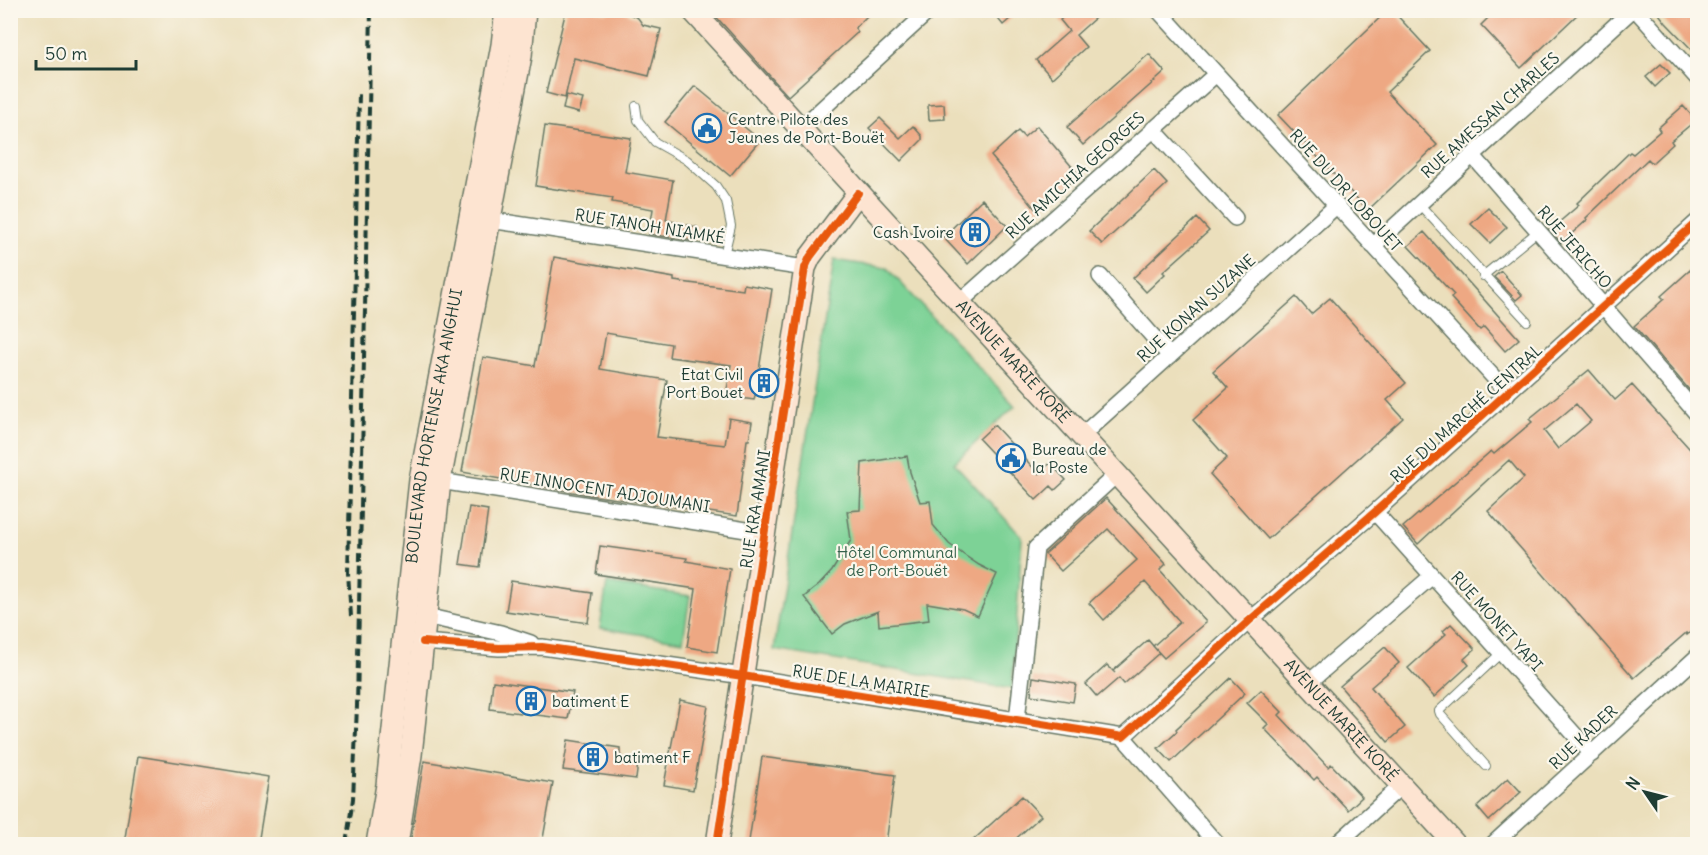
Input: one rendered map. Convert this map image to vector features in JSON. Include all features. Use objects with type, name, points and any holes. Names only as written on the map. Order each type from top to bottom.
[{"type":"main road","name":"BOULEVARD HORTENSE AKA ANGHUI","points":[[377,844],[387,785],[420,480],[502,45],[506,10]]},
{"type":"main road","name":"AVENUE MARIE KORÉ","points":[[692,10],[1455,844]]},
{"type":"main road","name":"BOULEVARD HORTENSE AKA ANGHUI","points":[[397,844],[411,755],[440,481],[527,14]]},
{"type":"main road","name":"RUE KRA AMANI","points":[[717,844],[805,268],[810,257],[858,193]]},
{"type":"street","points":[[800,129],[930,10]]},
{"type":"street","name":"RUE DU DR LOBOUET","points":[[1158,10],[1508,393]]},
{"type":"street","points":[[1634,10],[1698,79]]},
{"type":"street","name":"RUE AMESSAN CHARLES","points":[[1373,246],[1634,10]]},
{"type":"street","name":"RUE AMICHIA GEORGES","points":[[959,303],[1216,74]]},
{"type":"street","points":[[1154,129],[1235,218]]},
{"type":"street","name":"RUE JERICHO","points":[[1473,156],[1698,415]]},
{"type":"street","name":"RUE KONAN SUZANE","points":[[1081,436],[1336,206]]},
{"type":"street","name":"RUE TANOH NIAMKÉ","points":[[490,220],[805,268]]},
{"type":"street","name":"RUE DU MARCHÉ CENTRAL","points":[[1250,621],[1375,512],[1698,221]]},
{"type":"street","points":[[1100,276],[1170,356]]},
{"type":"street","points":[[1017,720],[1036,548],[1116,475]]},
{"type":"street","name":"RUE INNOCENT ADJOUMANI","points":[[440,481],[765,533]]},
{"type":"street","name":"RUE MONET YAPI","points":[[1375,512],[1592,753]]},
{"type":"street","points":[[1307,684],[1432,576]]},
{"type":"street","name":"RUE DE LA MAIRIE","points":[[425,616],[501,633],[542,647]]},
{"type":"street","points":[[1217,844],[1124,737],[1250,621]]},
{"type":"street","name":"RUE DE LA MAIRIE","points":[[423,642],[499,648],[542,647],[743,676],[1124,737]]},
{"type":"street","name":"RUE KADER","points":[[1493,844],[1698,656]]},
{"type":"street","points":[[1337,844],[1401,786]]},
{"type":"lane","points":[[636,106],[638,120],[655,142],[687,160],[716,186],[726,201],[731,226],[724,255]]},
{"type":"lane","points":[[1420,205],[1527,321]]},
{"type":"lane","points":[[1484,276],[1537,232]]},
{"type":"lane","points":[[1486,766],[1439,711],[1501,653]]},
{"type":"green space","name":"Hôtel Communal de Port-Bouët","points":[[834,260],[887,268],[1015,406],[954,463],[1022,537],[1012,689],[774,650]]},
{"type":"green space","points":[[607,583],[690,596],[683,641],[600,628]]},
{"type":"building","points":[[566,10],[593,10],[605,13],[621,10],[638,18],[643,25],[661,29],[649,76],[574,58],[565,98],[546,93]]},
{"type":"building","points":[[710,10],[873,10],[855,28],[858,32],[788,96]]},
{"type":"building","points":[[991,10],[1020,10],[1003,25]]},
{"type":"building","points":[[1071,10],[1104,10],[1076,35],[1086,47],[1052,78],[1036,60],[1069,31],[1060,20]]},
{"type":"building","points":[[1388,10],[1392,10],[1430,51],[1387,92],[1437,145],[1368,210],[1278,115]]},
{"type":"building","points":[[1496,10],[1582,10],[1521,68],[1481,25]]},
{"type":"building","points":[[1656,10],[1698,10],[1698,56],[1666,23]]},
{"type":"building","points":[[1149,54],[1165,72],[1083,145],[1067,127]]},
{"type":"building","points":[[1661,64],[1670,73],[1655,87],[1646,77]]},
{"type":"building","points":[[695,86],[760,140],[730,176],[665,122]]},
{"type":"building","points":[[566,95],[583,99],[579,113],[563,109]]},
{"type":"building","points":[[944,104],[945,119],[929,120],[928,105]]},
{"type":"building","points":[[1683,106],[1696,120],[1671,141],[1673,144],[1652,163],[1648,159],[1561,243],[1550,230],[1579,205],[1577,203],[1630,152],[1633,154],[1660,131],[1658,128]]},
{"type":"building","points":[[880,118],[900,138],[913,126],[922,136],[922,140],[901,161],[869,128]]},
{"type":"building","points":[[545,126],[631,138],[625,172],[673,180],[666,220],[697,227],[694,241],[649,234],[653,209],[612,202],[613,198],[536,186]]},
{"type":"building","points":[[1037,126],[1079,175],[1037,211],[991,156],[1018,131],[1024,137]]},
{"type":"building","points":[[1154,170],[1167,184],[1102,244],[1089,231]]},
{"type":"building","name":"Cash Ivoire","points":[[982,199],[1007,226],[968,264],[943,237]]},
{"type":"building","points":[[1488,208],[1507,227],[1490,243],[1471,224]]},
{"type":"building","points":[[1197,218],[1209,231],[1163,272],[1165,274],[1146,292],[1133,278]]},
{"type":"building","points":[[1424,232],[1519,339],[1505,351],[1484,327],[1480,330],[1451,298],[1454,295],[1408,246]]},
{"type":"building","points":[[554,257],[674,278],[674,281],[743,290],[744,284],[772,289],[759,370],[771,371],[767,397],[755,395],[754,400],[726,396],[731,365],[669,357],[671,344],[606,333],[600,369],[667,380],[657,437],[725,445],[729,418],[752,422],[749,440],[747,440],[737,516],[589,495],[462,472],[483,357],[535,366]]},
{"type":"building","points":[[1698,263],[1698,400],[1634,326],[1664,299],[1661,296]]},
{"type":"building","points":[[1501,271],[1522,295],[1516,300],[1494,277]]},
{"type":"building","points":[[1296,297],[1311,314],[1330,298],[1406,383],[1387,400],[1403,418],[1268,539],[1210,474],[1227,458],[1193,420],[1228,388],[1213,371]]},
{"type":"building","points":[[1589,370],[1615,400],[1632,385],[1698,458],[1698,625],[1634,678],[1488,511],[1524,478],[1509,460],[1418,544],[1403,527],[1491,451],[1494,454],[1532,422],[1529,419]],"holes":[[[1576,404],[1591,421],[1558,449],[1544,431]]]},
{"type":"building","points":[[994,425],[1039,474],[1050,463],[1066,480],[1055,490],[1051,486],[1036,500],[979,439]]},
{"type":"building","name":"Hôtel Communal de Port-Bouët","points":[[907,456],[920,502],[930,501],[933,525],[949,544],[979,565],[997,574],[978,616],[963,609],[927,603],[929,620],[879,626],[878,611],[845,624],[832,634],[804,597],[832,571],[851,540],[847,511],[860,510],[862,463]]},
{"type":"building","points":[[1106,498],[1166,564],[1160,570],[1206,622],[1164,658],[1153,646],[1180,622],[1145,582],[1104,620],[1089,603],[1137,560],[1108,529],[1061,571],[1045,554]]},
{"type":"building","points":[[469,507],[488,510],[480,567],[460,564]]},
{"type":"building","points":[[600,546],[687,558],[686,561],[730,569],[717,652],[687,647],[696,589],[596,574]]},
{"type":"building","points":[[511,581],[592,593],[588,623],[506,611]]},
{"type":"building","points":[[1451,624],[1475,649],[1464,659],[1469,665],[1434,697],[1408,668],[1446,634],[1443,631]]},
{"type":"building","points":[[1148,640],[1159,653],[1124,684],[1119,678],[1097,697],[1086,684],[1107,665],[1113,671]]},
{"type":"building","points":[[1385,647],[1399,663],[1371,687],[1405,727],[1388,742],[1340,686]]},
{"type":"building","points":[[1033,677],[1076,684],[1073,702],[1031,695]]},
{"type":"building","points":[[1231,678],[1245,693],[1171,762],[1158,748]]},
{"type":"building","name":"batiment E","points":[[493,681],[573,692],[568,719],[490,709]]},
{"type":"building","points":[[1261,690],[1282,712],[1279,715],[1328,767],[1331,764],[1362,797],[1348,810],[1317,777],[1314,780],[1264,728],[1268,724],[1247,703]]},
{"type":"building","points":[[680,700],[708,706],[693,790],[664,785]]},
{"type":"building","name":"batiment F","points":[[568,740],[620,748],[624,761],[638,763],[636,779],[563,770]]},
{"type":"building","points":[[138,756],[269,777],[258,844],[124,844]]},
{"type":"building","points":[[762,757],[895,775],[886,844],[775,844],[749,841]]},
{"type":"building","points":[[424,761],[553,783],[542,844],[410,844]]},
{"type":"building","points":[[1508,778],[1521,792],[1489,821],[1477,807]]},
{"type":"building","points":[[1022,796],[1041,816],[1010,844],[969,844]]},
{"type":"railway","points":[[346,844],[353,799],[357,706],[371,10]]},
{"type":"railway","points":[[351,616],[348,573],[359,94]]},
{"type":"cycle path","points":[[717,844],[805,268],[810,257],[858,193]]},
{"type":"cycle path","points":[[423,642],[499,648],[542,647],[743,676],[1123,737],[1249,621],[1375,512],[1698,221]]},
{"type":"place","name":"Centre Pilote des Jeunes de Port-Bouët","points":[[707,128]]},
{"type":"place","name":"Cash Ivoire","points":[[975,232]]},
{"type":"place","name":"Etat Civil Port Bouet","points":[[764,383]]},
{"type":"place","name":"Bureau de la Poste","points":[[1011,458]]},
{"type":"place","name":"batiment E","points":[[531,701]]},
{"type":"place","name":"batiment F","points":[[593,757]]}]
